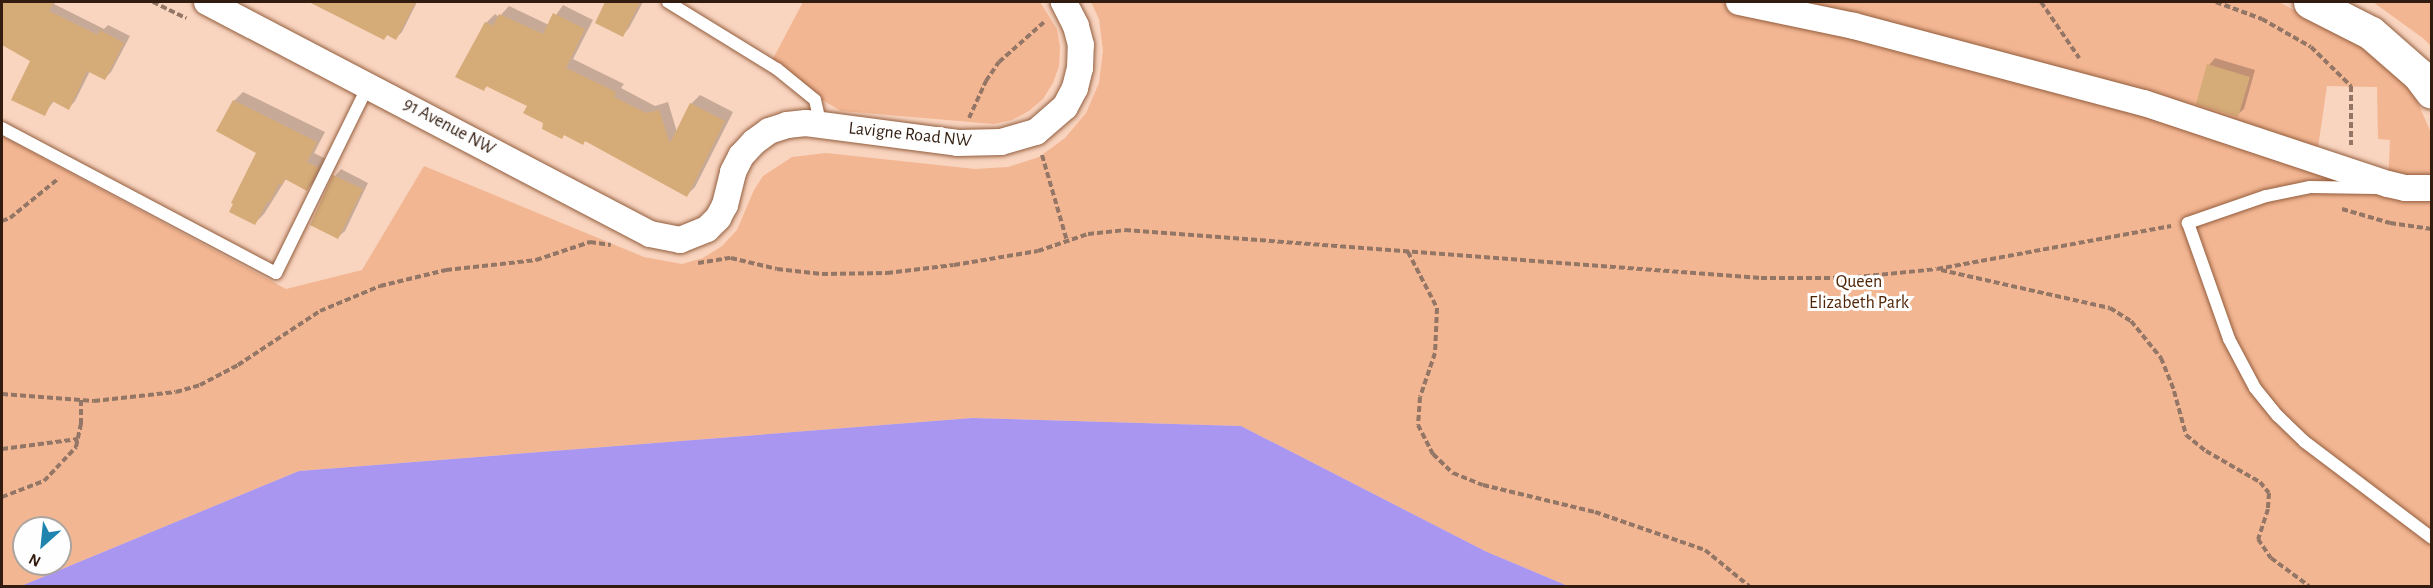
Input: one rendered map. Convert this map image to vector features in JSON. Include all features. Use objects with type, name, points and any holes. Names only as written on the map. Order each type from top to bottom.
[{"type":"main road","points":[[2310,2],[2371,33],[2419,75],[2432,92]]},
{"type":"street","name":"91 Avenue NW","points":[[207,2],[369,84],[650,234],[680,240],[694,236]]},
{"type":"street","points":[[1739,2],[1854,26],[2144,103],[2405,188],[2432,188]]},
{"type":"street","name":"Lavigne Road NW","points":[[694,236],[707,229],[718,218],[725,206],[733,172],[741,156],[769,131],[787,125],[806,123],[958,143],[1001,142],[1036,132],[1065,107],[1075,88],[1081,45],[1076,26],[1065,3]]},
{"type":"lane","points":[[668,2],[777,69],[815,100],[822,126]]},
{"type":"lane","points":[[2,128],[276,273],[369,84]]},
{"type":"lane","points":[[2405,188],[2310,188],[2266,196],[2188,223],[2229,339],[2255,388],[2277,416],[2305,442],[2432,538]]},
{"type":"path","points":[[2041,2],[2103,92]]},
{"type":"path","points":[[2216,2],[2262,20],[2311,47],[2351,86],[2351,172]]},
{"type":"path","points":[[958,143],[986,81],[999,62],[1065,3]]},
{"type":"path","points":[[1036,132],[1067,241]]},
{"type":"path","points":[[2,221],[10,218],[73,166]]},
{"type":"path","points":[[2339,208],[2390,223],[2432,229]]},
{"type":"path","points":[[689,266],[730,258],[789,271],[822,274],[887,273],[954,266],[1038,251],[1089,234],[1125,230],[1761,278],[1846,278],[1937,269],[2188,223]]},
{"type":"path","points":[[2,394],[81,400],[154,396],[200,385],[238,365],[320,311],[350,296],[409,277],[446,270],[536,260],[590,242],[621,250]]},
{"type":"path","points":[[1408,252],[1437,308],[1435,353],[1420,397],[1418,426],[1433,454],[1453,473],[1483,485],[1595,512],[1705,550],[1749,586]]},
{"type":"path","points":[[1937,269],[2110,308],[2131,321],[2161,358],[2174,391],[2186,435],[2205,451],[2260,482],[2269,493],[2268,509],[2258,539],[2271,558],[2309,586]]},
{"type":"path","points":[[2,497],[44,481],[76,447],[81,424],[81,400]]},
{"type":"path","points":[[2,449],[78,439]]},
{"type":"green space","points":[[803,2],[1040,2],[1057,29],[1060,47],[1059,66],[1053,83],[1043,99],[1029,111],[1012,120],[994,124],[841,111],[768,68]]},
{"type":"green space","name":"Queen Elizabeth Park","points":[[1091,2],[2279,2],[2367,49],[2412,89],[2431,133],[2431,586],[1568,586],[1487,552],[1241,426],[972,418],[299,471],[72,565],[72,516],[12,516],[12,576],[45,576],[21,586],[2,586],[2,136],[286,289],[362,270],[424,166],[644,257],[682,264],[703,258],[722,246],[737,230],[754,190],[763,176],[792,157],[826,153],[975,169],[1008,167],[1039,157],[1065,138],[1086,113],[1099,83],[1103,51],[1099,19]],"holes":[[[2327,86],[2377,87],[2378,139],[2390,140],[2388,184],[2316,161]]]},
{"type":"green space","points":[[2373,2],[2431,2],[2431,46],[2424,39]]},
{"type":"shaded area","points":[[972,418],[1241,426],[1487,552],[1568,586],[21,586],[45,576],[72,576],[72,565],[299,471]]},
{"type":"building","points":[[2,2],[54,2],[49,11],[98,35],[100,30],[124,43],[105,80],[87,71],[69,110],[52,101],[45,116],[11,100],[30,61],[2,45]]},
{"type":"building","points":[[309,2],[416,2],[396,40],[387,35],[384,40]]},
{"type":"building","points":[[605,2],[640,2],[623,37],[595,23]]},
{"type":"building","points":[[553,13],[585,29],[566,68],[616,92],[614,97],[646,113],[659,110],[670,143],[690,103],[725,121],[687,197],[585,141],[583,145],[564,135],[562,139],[542,129],[543,123],[523,113],[527,106],[486,86],[484,91],[455,77],[485,22],[493,26],[499,14],[543,34]]},
{"type":"building","points":[[2207,64],[2250,77],[2238,117],[2196,104]]},
{"type":"building","points":[[233,100],[317,142],[307,162],[319,168],[307,191],[285,179],[282,185],[279,183],[255,225],[229,212],[233,204],[231,203],[256,153],[216,131]]},
{"type":"building","points":[[333,175],[363,189],[338,239],[310,225]]}]
